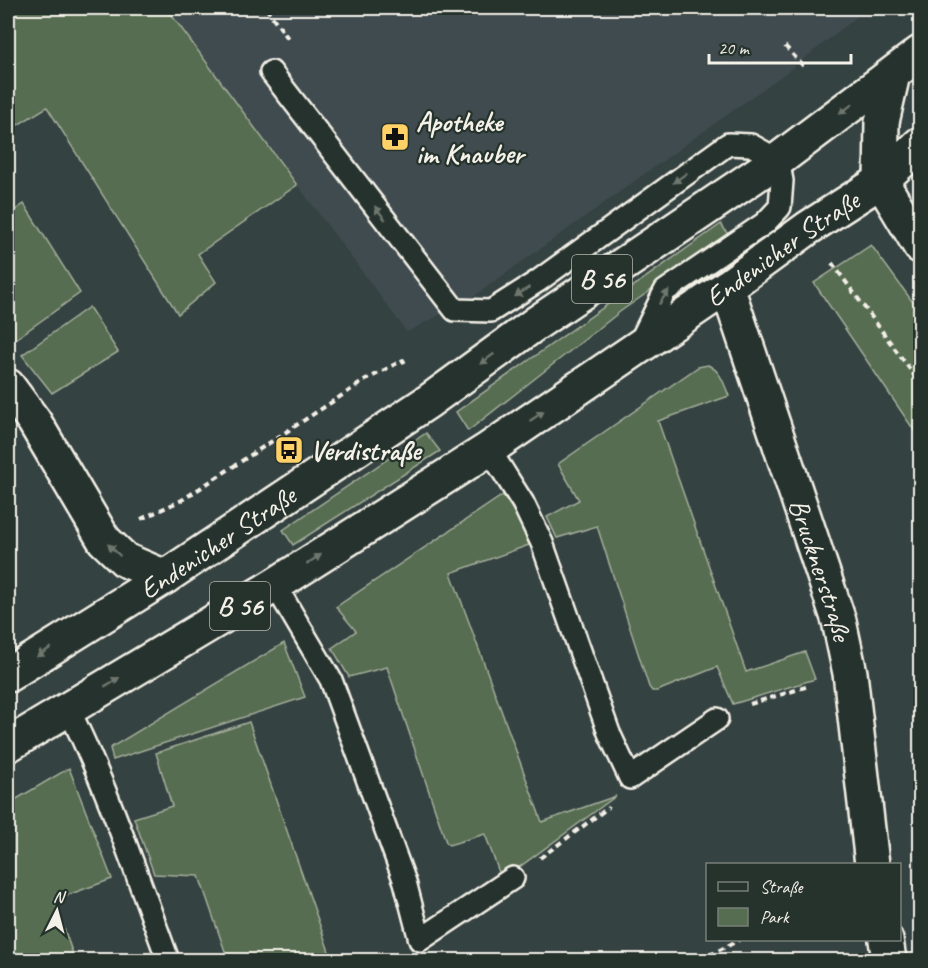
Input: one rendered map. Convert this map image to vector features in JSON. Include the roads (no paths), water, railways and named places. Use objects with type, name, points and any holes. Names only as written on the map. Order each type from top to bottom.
[{"type":"main road","name":"Endenicher Straße","points":[[8,675],[165,576],[429,401],[535,324],[778,160],[921,52]]},
{"type":"main road","points":[[893,74],[882,122],[881,181],[921,246]]},
{"type":"main road","name":"Endenicher Straße","points":[[8,745],[275,585],[489,449],[727,287],[808,228],[881,181],[918,148]]},
{"type":"main road","name":"Brucknerstraße","points":[[727,287],[839,621],[850,673],[872,863]]},
{"type":"main road","points":[[8,386],[34,421],[104,540],[125,560],[165,576]]},
{"type":"main road","points":[[886,941],[889,960]]},
{"type":"lane","points":[[271,72],[455,310],[491,311],[538,281],[728,144],[751,145],[778,160]]},
{"type":"lane","name":"Endenicher Straße","points":[[637,348],[665,291],[765,224],[780,207],[782,182],[778,160]]},
{"type":"lane","points":[[489,449],[524,503],[542,543],[609,733],[630,778],[717,719]]},
{"type":"lane","points":[[275,585],[331,680],[405,882],[420,940],[513,878]]},
{"type":"lane","points":[[68,708],[107,796],[168,960]]},
{"type":"place","name":"Apotheke im Knauber","points":[[395,137]]},
{"type":"place","name":"Verdistraße","points":[[289,450]]}]
